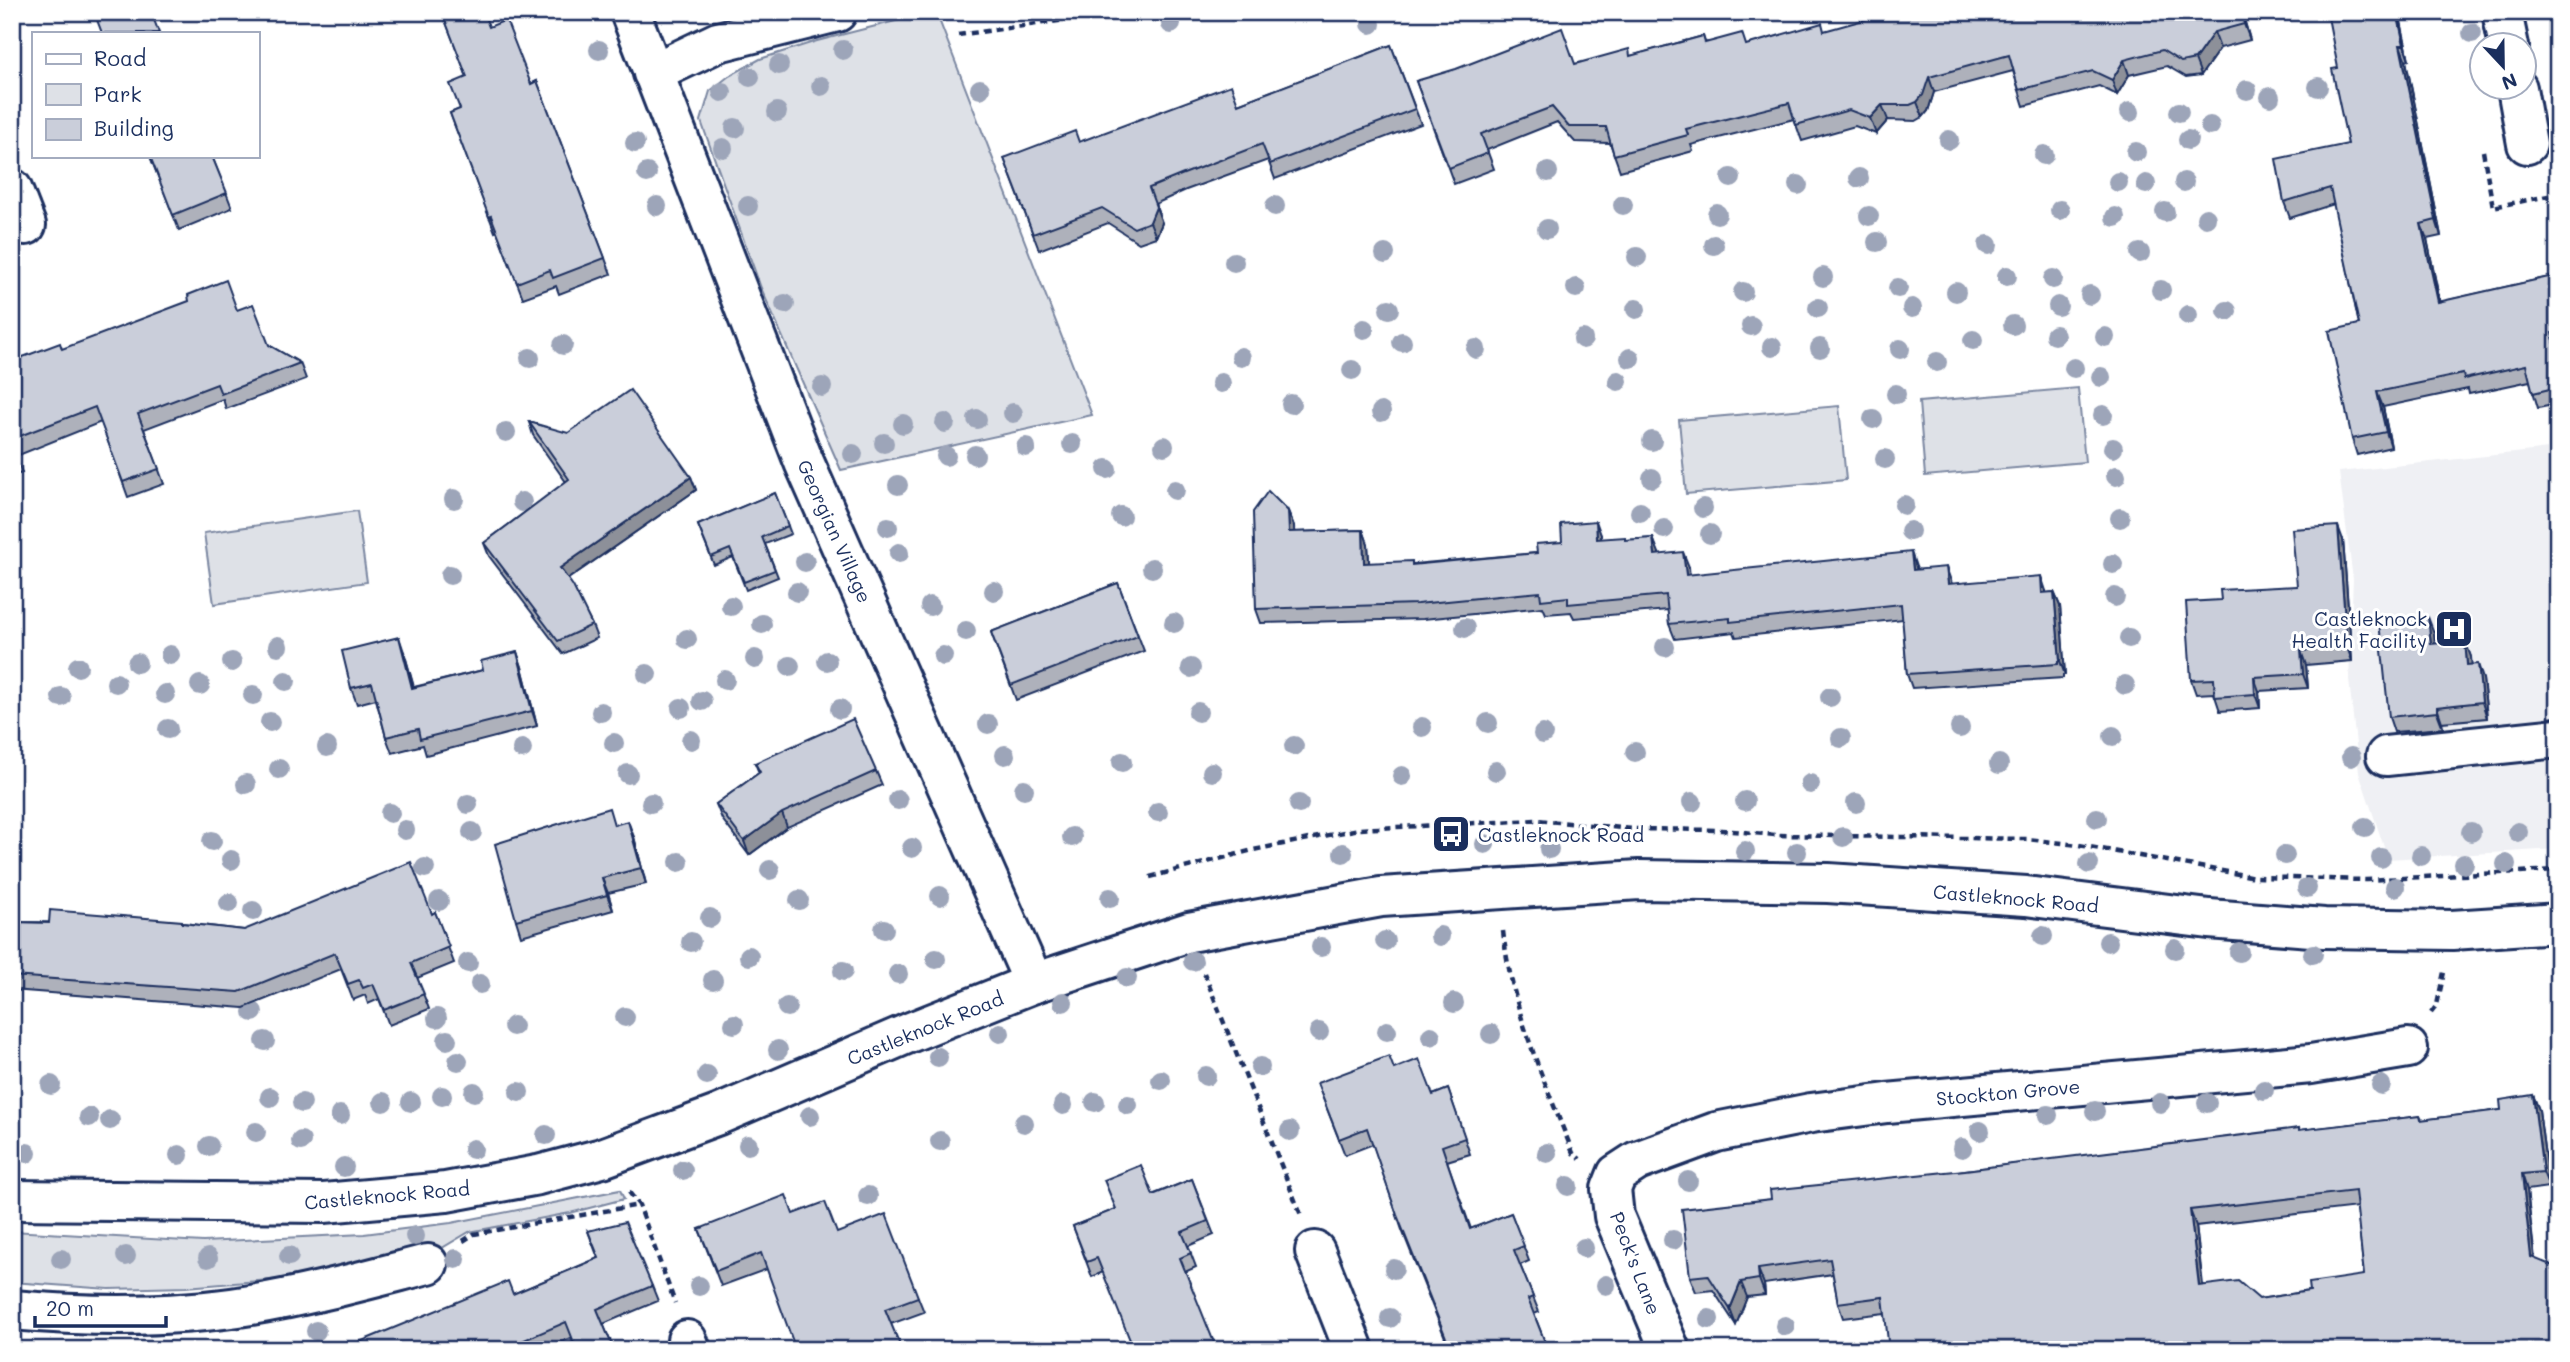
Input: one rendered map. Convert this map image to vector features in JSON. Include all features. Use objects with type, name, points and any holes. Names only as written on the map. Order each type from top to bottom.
[{"type":"street","name":"Georgian Village","points":[[630,12],[804,462],[1034,983]]},
{"type":"street","points":[[653,73],[718,42],[838,12]]},
{"type":"street","points":[[2502,12],[2506,32]]},
{"type":"street","points":[[2520,102],[2528,144]]},
{"type":"street","points":[[12,189],[26,225]]},
{"type":"street","points":[[2386,756],[2558,738]]},
{"type":"street","name":"Castleknock Road","points":[[12,1200],[324,1203],[446,1192],[538,1175],[602,1158],[718,1115],[911,1032],[1034,983],[1189,932],[1381,897],[1639,880],[1828,883],[2026,896],[2209,919],[2324,928],[2452,930],[2558,923]]},
{"type":"street","name":"Stockton Grove","points":[[1617,1174],[1637,1161],[1716,1132],[1811,1113],[1886,1103],[2311,1064],[2409,1048]]},
{"type":"street","name":"Peck's Lane","points":[[1617,1174],[1611,1189],[1614,1216],[1670,1350]]},
{"type":"street","points":[[1315,1251],[1354,1350]]},
{"type":"street","points":[[12,1310],[106,1315],[173,1314],[250,1305],[347,1285],[428,1264]]},
{"type":"path","points":[[958,35],[1122,12]]},
{"type":"path","points":[[1150,877],[1253,850],[1359,829],[1537,820],[1633,829],[1723,830],[1775,835],[2027,839],[2079,845],[2255,877],[2366,880],[2558,870]]},
{"type":"path","points":[[1499,888],[1506,954],[1523,1028],[1573,1153],[1590,1169],[1617,1174]]},
{"type":"path","points":[[2409,1048],[2437,1005],[2452,930]]},
{"type":"path","points":[[1189,932],[1315,1251]]},
{"type":"path","points":[[602,1158],[639,1205],[686,1333]]},
{"type":"path","points":[[428,1264],[474,1234],[639,1205]]},
{"type":"shaded area","name":"Castleknock Health Facility","points":[[2558,448],[2558,849],[2388,859],[2359,772],[2349,680],[2353,579],[2339,472]]},
{"type":"green space","points":[[936,12],[1092,415],[841,470],[761,288],[701,121],[710,91],[729,76],[760,59],[817,41]]},
{"type":"green space","points":[[2078,388],[2085,462],[1925,476],[1919,402]]},
{"type":"green space","points":[[1839,406],[1846,480],[1686,494],[1679,420]]},
{"type":"green space","points":[[357,511],[367,582],[214,604],[204,533]]},
{"type":"green space","points":[[620,1190],[624,1199],[570,1213],[469,1232],[437,1251],[410,1258],[281,1279],[186,1287],[109,1289],[12,1282],[12,1231],[203,1242],[364,1234],[451,1223]]},
{"type":"building","points":[[94,12],[151,12],[159,32],[102,32]]},
{"type":"building","points":[[442,12],[483,12],[489,27],[506,20],[531,84],[537,81],[605,258],[553,278],[550,270],[517,283],[450,113],[460,109],[450,84],[467,77]]},
{"type":"building","points":[[1892,12],[2241,12],[2244,24],[2214,32],[2195,59],[2181,62],[2162,50],[2124,60],[2112,80],[2093,71],[2019,90],[2009,55],[1929,77],[1923,95],[1917,102],[1910,105],[1882,105],[1870,118],[1849,110],[1796,125],[1789,103],[1686,129],[1688,135],[1614,155],[1606,127],[1569,127],[1552,107],[1481,134],[1488,153],[1449,168],[1416,81],[1456,69],[1562,28],[1575,64],[1629,49],[1630,56],[1703,36],[1705,43],[1742,33],[1746,45],[1822,23],[1824,31]]},
{"type":"building","points":[[2327,12],[2397,12],[2404,45],[2400,45],[2436,220],[2421,224],[2438,302],[2558,275],[2558,332],[2552,333],[2558,356],[2558,387],[2533,393],[2526,365],[2464,379],[2463,374],[2377,392],[2386,432],[2352,439],[2329,331],[2359,324],[2330,188],[2284,202],[2276,159],[2348,144],[2332,69],[2338,68]]},
{"type":"building","points":[[1391,45],[1415,109],[1270,164],[1262,144],[1149,188],[1156,207],[1150,222],[1134,228],[1102,208],[1033,234],[1004,158],[1075,131],[1079,142],[1231,85],[1238,104]]},
{"type":"building","points":[[151,158],[213,158],[227,193],[173,215]]},
{"type":"building","points":[[226,280],[237,310],[253,304],[269,345],[300,363],[221,394],[217,384],[138,414],[159,469],[123,482],[95,407],[12,439],[12,361],[60,343],[62,349],[189,301],[188,295]]},
{"type":"building","points":[[630,390],[691,477],[560,568],[573,586],[592,625],[558,641],[484,543],[569,479],[529,422],[568,433]]},
{"type":"building","points":[[1268,491],[1288,511],[1289,532],[1363,530],[1364,563],[1412,561],[1412,565],[1537,553],[1536,544],[1562,542],[1561,524],[1596,521],[1597,539],[1653,538],[1655,555],[1683,552],[1686,575],[1911,552],[1913,570],[1946,567],[1948,584],[2041,576],[2042,593],[2054,592],[2060,661],[2058,664],[1907,674],[1901,604],[1730,622],[1730,618],[1669,624],[1666,595],[1568,604],[1568,597],[1541,600],[1540,592],[1417,604],[1256,609],[1253,512]]},
{"type":"building","points":[[775,493],[788,526],[762,537],[775,570],[744,582],[730,549],[711,557],[698,525]]},
{"type":"building","points":[[2338,526],[2347,647],[2301,651],[2303,674],[2254,677],[2255,694],[2215,697],[2214,679],[2191,680],[2186,602],[2221,600],[2220,590],[2297,586],[2292,529]]},
{"type":"building","points":[[1118,583],[1138,636],[1011,685],[991,632]]},
{"type":"building","points":[[2428,617],[2431,644],[2465,641],[2467,665],[2478,664],[2482,702],[2437,707],[2437,712],[2389,717],[2379,622]]},
{"type":"building","points":[[399,637],[412,688],[483,670],[481,661],[517,652],[532,711],[420,739],[418,729],[386,737],[372,683],[351,688],[342,651]]},
{"type":"building","points":[[853,719],[876,771],[782,813],[744,841],[716,804],[760,772],[755,763]]},
{"type":"building","points":[[609,808],[614,825],[628,821],[641,868],[602,878],[607,895],[516,920],[495,844]]},
{"type":"building","points":[[411,862],[449,947],[411,963],[424,994],[384,1010],[373,984],[363,988],[359,980],[348,984],[335,953],[239,992],[12,976],[12,922],[49,923],[50,910],[182,921],[244,930]]},
{"type":"building","points":[[1389,1056],[1394,1069],[1419,1059],[1433,1095],[1448,1089],[1465,1138],[1442,1146],[1470,1229],[1511,1213],[1524,1246],[1514,1250],[1533,1297],[1528,1299],[1548,1350],[1451,1350],[1397,1215],[1367,1128],[1339,1139],[1317,1083]]},
{"type":"building","points":[[2533,1095],[2543,1172],[2522,1174],[2531,1257],[2558,1268],[2558,1350],[1889,1350],[1883,1297],[1838,1303],[1830,1259],[1758,1269],[1759,1279],[1741,1282],[1730,1309],[1708,1275],[1690,1277],[1682,1209],[1771,1199],[1770,1190],[1965,1170],[2299,1128],[2420,1116],[2421,1120],[2501,1110],[2500,1100]],"holes":[[[2355,1191],[2364,1275],[2309,1283],[2310,1291],[2259,1299],[2238,1281],[2199,1286],[2190,1210]]]},
{"type":"building","points":[[1141,1165],[1153,1195],[1192,1179],[1208,1221],[1182,1232],[1191,1253],[1180,1258],[1217,1350],[1134,1350],[1097,1258],[1087,1262],[1073,1226],[1116,1209],[1104,1180]]},
{"type":"building","points":[[786,1195],[793,1214],[825,1202],[837,1233],[886,1214],[918,1297],[885,1309],[902,1350],[796,1350],[761,1253],[716,1271],[699,1229]]},
{"type":"building","points":[[625,1222],[652,1286],[597,1309],[614,1350],[577,1350],[566,1322],[501,1350],[340,1350],[508,1281],[513,1294],[599,1258],[588,1231]]},
{"type":"place","name":"Castleknock Health Facility","points":[[2454,629]]},
{"type":"place","name":"Castleknock Road","points":[[1451,834]]}]
